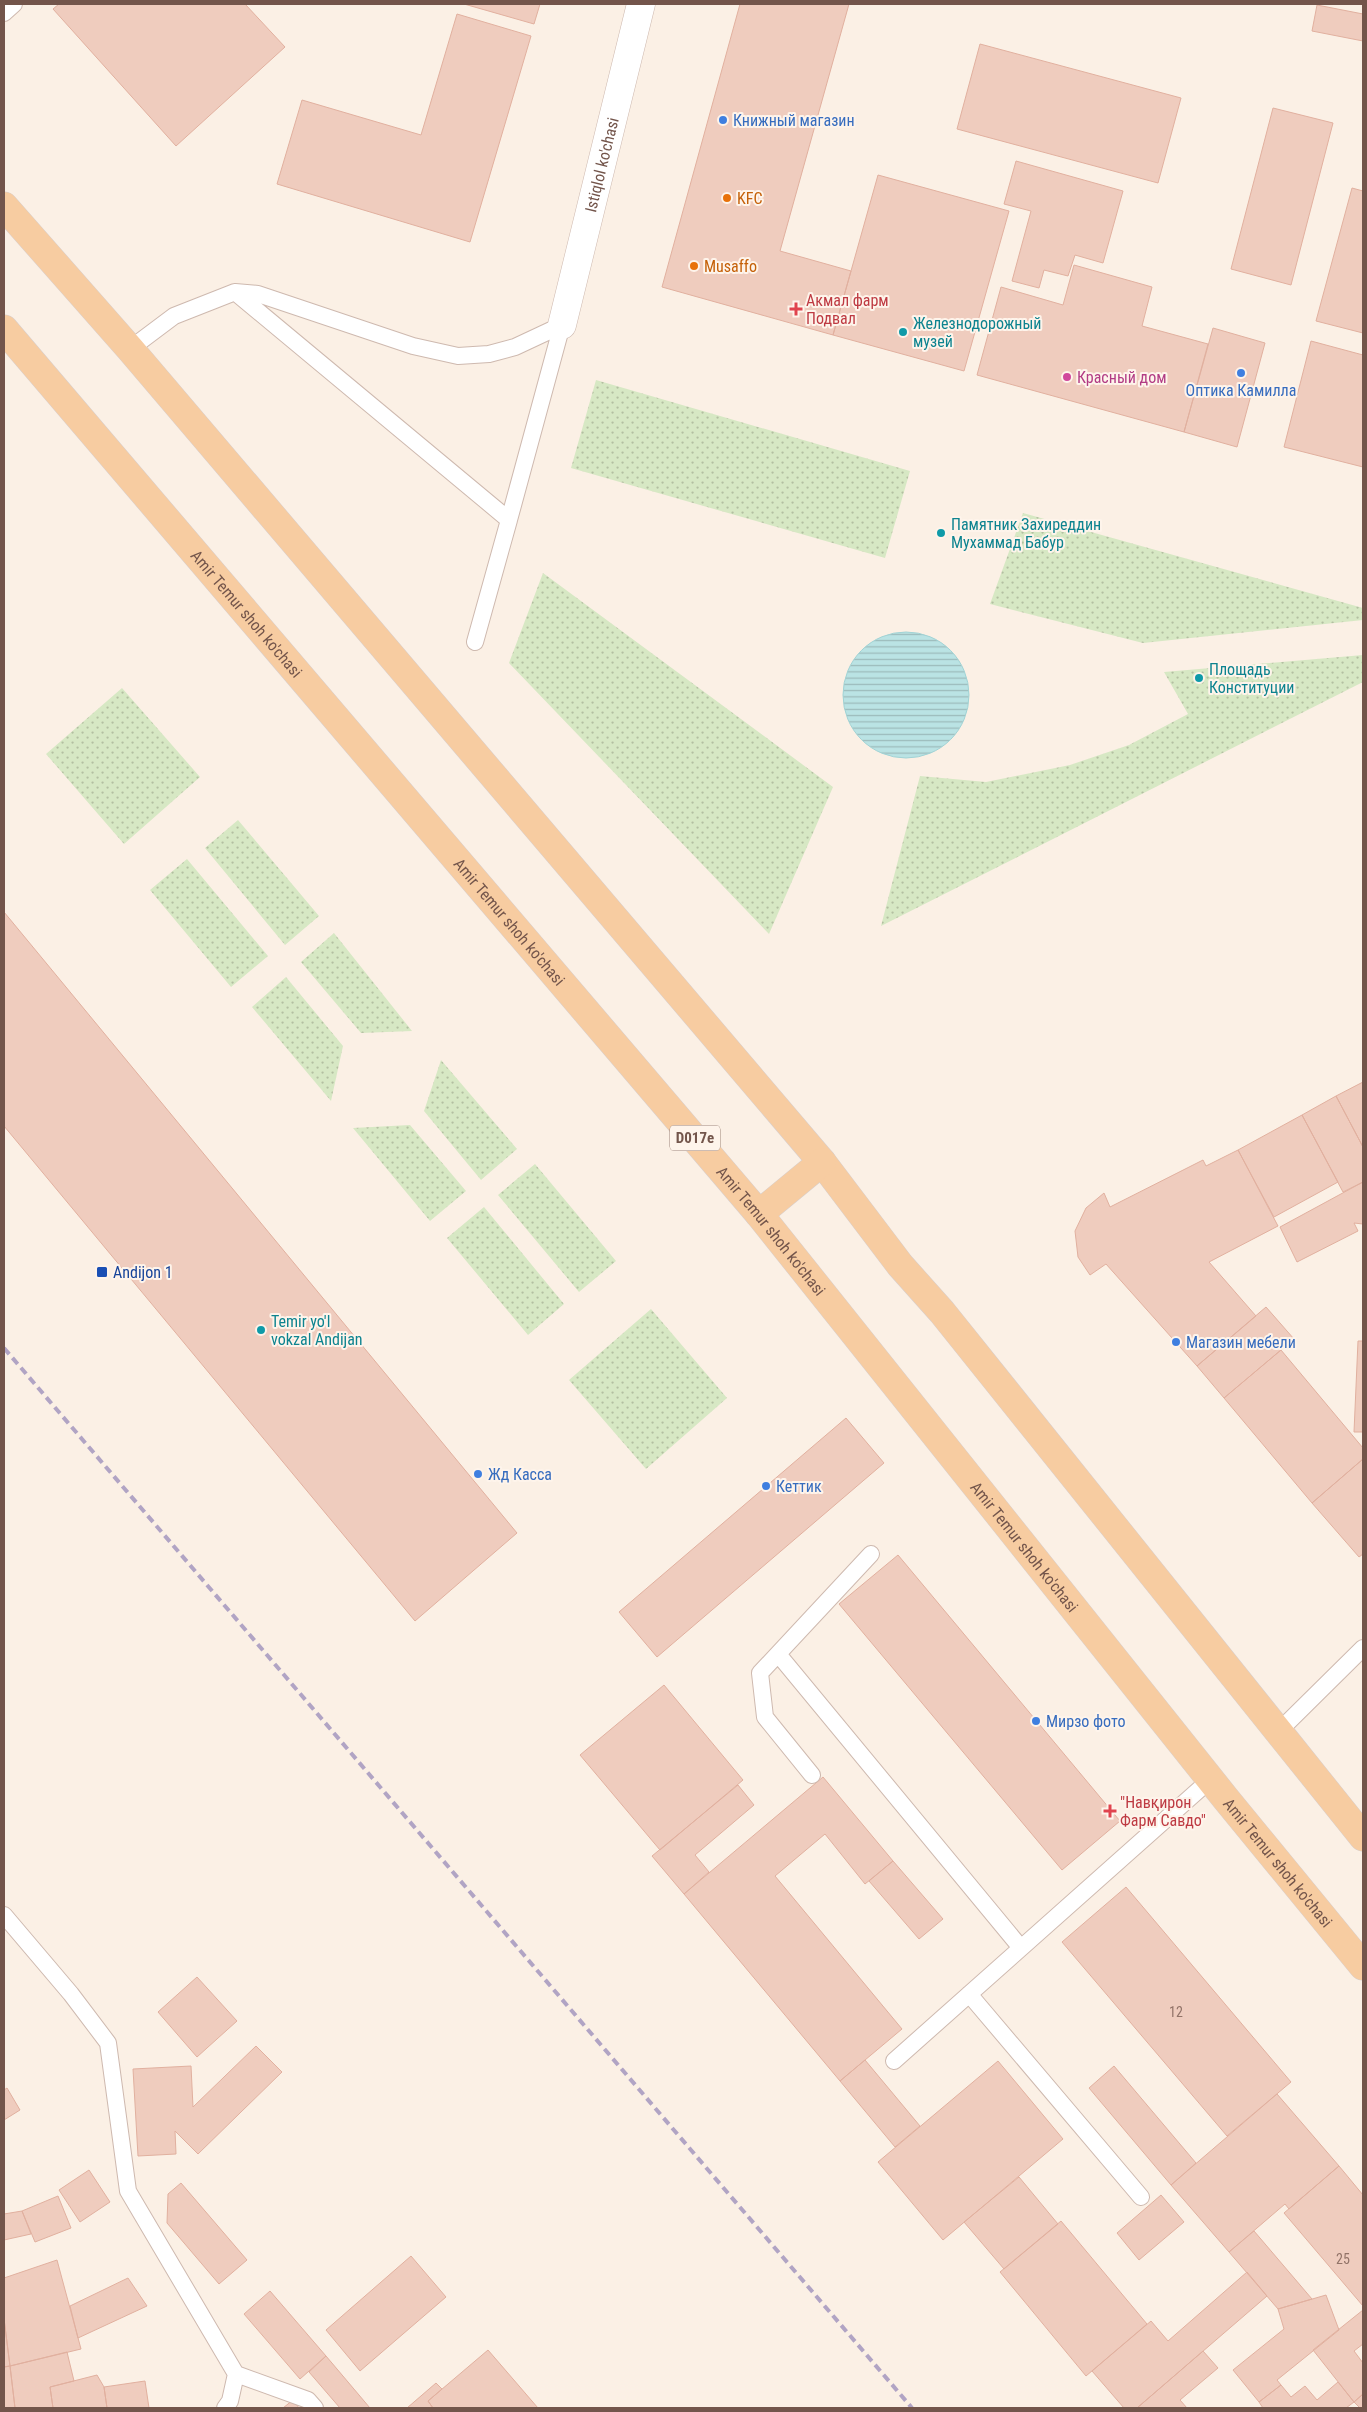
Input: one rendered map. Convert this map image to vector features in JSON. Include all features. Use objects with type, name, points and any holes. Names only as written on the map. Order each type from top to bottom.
[{"type":"main road","points":[[4,206],[130,349],[822,1162],[900,1265],[942,1312],[1363,1836]]},
{"type":"main road","name":"Amir Temur shoh ko'chasi","points":[[4,329],[759,1214],[1363,1966]]},
{"type":"main road","points":[[759,1214],[822,1162]]},
{"type":"street","name":"Istiqlol ko'chasi","points":[[562,325],[641,4]]},
{"type":"lane","points":[[4,13],[14,4]]},
{"type":"lane","points":[[235,292],[509,520]]},
{"type":"lane","points":[[130,349],[174,316],[235,292],[258,294],[413,346],[458,356],[489,354],[515,347],[562,325]]},
{"type":"lane","points":[[475,642],[562,325]]},
{"type":"lane","points":[[812,1776],[764,1717],[760,1673],[871,1554]]},
{"type":"lane","points":[[1278,1732],[1363,1648]]},
{"type":"lane","points":[[778,1654],[1021,1948]]},
{"type":"lane","points":[[894,2061],[1211,1779]]},
{"type":"lane","points":[[7,1925],[71,1994],[108,2044],[128,2191],[236,2374],[308,2400],[315,2408]]},
{"type":"lane","points":[[969,1994],[1141,2197]]},
{"type":"lane","points":[[225,2408],[230,2401],[236,2374]]},
{"type":"green space","points":[[596,380],[910,471],[885,558],[571,468]]},
{"type":"green space","points":[[1023,513],[1363,608],[1363,620],[1143,643],[990,604]]},
{"type":"green space","points":[[543,573],[833,787],[769,934],[509,663]]},
{"type":"green space","points":[[1363,655],[1363,682],[881,926],[920,776],[986,782],[1070,765],[1129,745],[1188,714],[1164,672]]},
{"type":"green space","points":[[122,688],[200,777],[124,844],[46,754]]},
{"type":"green space","points":[[238,820],[319,916],[285,945],[205,848]]},
{"type":"green space","points":[[187,859],[268,956],[231,987],[150,890]]},
{"type":"green space","points":[[334,933],[412,1031],[361,1033],[301,962]]},
{"type":"green space","points":[[286,977],[343,1046],[331,1101],[252,1007]]},
{"type":"green space","points":[[441,1060],[517,1149],[481,1180],[424,1111]]},
{"type":"green space","points":[[410,1125],[466,1191],[430,1221],[353,1128]]},
{"type":"green space","points":[[535,1164],[616,1261],[579,1292],[498,1195]]},
{"type":"green space","points":[[484,1207],[564,1304],[528,1335],[447,1238]]},
{"type":"green space","points":[[651,1309],[727,1398],[646,1469],[569,1380]]},
{"type":"water","points":[[906,632],[930,637],[941,642],[951,650],[959,660],[964,671],[969,695],[964,719],[959,730],[951,740],[941,748],[930,753],[906,758],[882,753],[871,748],[861,740],[853,730],[848,719],[843,695],[848,671],[853,660],[861,650],[871,642],[882,637]]},
{"type":"building","points":[[59,4],[245,4],[285,47],[176,146],[53,9]]},
{"type":"building","points":[[464,4],[540,4],[534,24]]},
{"type":"building","points":[[740,4],[849,4],[780,251],[851,271],[833,335],[662,287]]},
{"type":"building","points":[[1317,5],[1363,14],[1363,41],[1312,31]]},
{"type":"building","points":[[457,14],[531,36],[470,242],[277,184],[302,100],[421,135]]},
{"type":"building","points":[[980,44],[1181,98],[1158,183],[957,129]]},
{"type":"building","points":[[1273,108],[1333,123],[1291,285],[1231,269]]},
{"type":"building","points":[[1016,161],[1123,191],[1103,263],[1075,255],[1068,276],[1044,270],[1039,288],[1012,281],[1031,211],[1004,204]]},
{"type":"building","points":[[878,175],[1009,211],[964,371],[833,335]]},
{"type":"building","points":[[1352,188],[1363,191],[1363,333],[1316,321]]},
{"type":"building","points":[[1074,265],[1152,287],[1142,326],[1208,344],[1184,432],[977,375],[1001,287],[1063,305]]},
{"type":"building","points":[[1213,328],[1265,343],[1237,447],[1184,432]]},
{"type":"building","points":[[1311,341],[1363,355],[1363,467],[1284,447]]},
{"type":"building","name":"Temir yo'l vokzal Andijan","points":[[4,912],[517,1533],[415,1621],[4,1126]]},
{"type":"building","points":[[1363,1082],[1363,1147],[1336,1096]]},
{"type":"building","points":[[1336,1096],[1363,1147],[1363,1182],[1343,1192],[1302,1115]]},
{"type":"building","points":[[1302,1115],[1338,1182],[1274,1217],[1238,1150]]},
{"type":"building","points":[[1238,1150],[1278,1226],[1209,1262],[1256,1316],[1197,1366],[1106,1264],[1090,1275],[1078,1257],[1075,1231],[1086,1208],[1104,1193],[1110,1207],[1203,1160],[1206,1166]]},
{"type":"building","points":[[1363,1182],[1363,1224],[1354,1223],[1358,1231],[1297,1262],[1280,1227]]},
{"type":"building","points":[[1266,1307],[1294,1339],[1224,1398],[1197,1366]]},
{"type":"building","points":[[1358,1341],[1363,1341],[1363,1432],[1354,1432]]},
{"type":"building","points":[[1281,1350],[1363,1448],[1363,1459],[1312,1503],[1224,1398]]},
{"type":"building","points":[[846,1418],[884,1463],[657,1657],[619,1612]]},
{"type":"building","points":[[1363,1459],[1363,1554],[1359,1557],[1312,1503]]},
{"type":"building","points":[[898,1555],[1120,1821],[1062,1870],[839,1604]]},
{"type":"building","points":[[664,1685],[743,1780],[660,1850],[580,1755]]},
{"type":"building","points":[[823,1777],[893,1861],[865,1884],[825,1834],[775,1876],[902,2029],[840,2081],[684,1894]]},
{"type":"building","points":[[738,1785],[754,1805],[695,1855],[709,1872],[684,1894],[652,1856]]},
{"type":"building","points":[[893,1861],[943,1919],[919,1939],[869,1881]]},
{"type":"building","points":[[1126,1887],[1291,2082],[1227,2136],[1062,1942]]},
{"type":"building","points":[[197,1977],[237,2021],[197,2057],[158,2012]]},
{"type":"building","points":[[256,2046],[282,2072],[198,2154],[175,2131],[176,2154],[138,2156],[133,2069],[191,2066],[193,2107]]},
{"type":"building","points":[[865,2060],[920,2126],[895,2147],[840,2081]]},
{"type":"building","points":[[998,2061],[1063,2139],[943,2240],[878,2162]]},
{"type":"building","points":[[1114,2066],[1196,2163],[1171,2185],[1089,2088]]},
{"type":"building","points":[[7,2088],[20,2110],[4,2120],[4,2090]]},
{"type":"building","points":[[1277,2094],[1339,2166],[1289,2209],[1285,2204],[1229,2252],[1171,2185]]},
{"type":"building","points":[[1339,2166],[1363,2195],[1363,2306],[1284,2213]]},
{"type":"building","points":[[89,2170],[110,2202],[80,2222],[59,2190]]},
{"type":"building","points":[[1019,2177],[1058,2224],[1004,2269],[964,2222]]},
{"type":"building","points":[[181,2183],[247,2260],[219,2284],[167,2223],[168,2194]]},
{"type":"building","points":[[1161,2195],[1184,2222],[1139,2260],[1117,2233]]},
{"type":"building","points":[[58,2196],[71,2228],[35,2242],[22,2211]]},
{"type":"building","points":[[22,2211],[31,2234],[4,2240],[4,2214]]},
{"type":"building","points":[[1061,2221],[1147,2324],[1086,2376],[1000,2272]]},
{"type":"building","points":[[1254,2231],[1312,2299],[1278,2309],[1229,2252]]},
{"type":"building","points":[[411,2256],[446,2297],[360,2371],[326,2330]]},
{"type":"building","points":[[57,2260],[81,2349],[10,2366],[4,2319],[4,2278]]},
{"type":"building","points":[[1247,2272],[1267,2296],[1137,2408],[1124,2408],[1092,2371],[1151,2321],[1168,2341]]},
{"type":"building","points":[[128,2278],[147,2306],[78,2338],[70,2306]]},
{"type":"building","points":[[270,2291],[326,2356],[300,2379],[244,2314]]},
{"type":"building","points":[[1326,2295],[1339,2330],[1277,2380],[1281,2385],[1259,2402],[1233,2370],[1284,2329],[1278,2309]]},
{"type":"building","points":[[1363,2310],[1363,2344],[1354,2351],[1363,2363],[1363,2394],[1354,2402],[1313,2350]]},
{"type":"building","points":[[4,2319],[10,2366],[4,2367]]},
{"type":"building","points":[[488,2350],[538,2408],[433,2408],[428,2401]]},
{"type":"building","points":[[1203,2351],[1218,2368],[1180,2400],[1187,2408],[1137,2408]]},
{"type":"building","points":[[67,2352],[74,2381],[50,2387],[53,2408],[15,2408],[10,2366]]},
{"type":"building","points":[[326,2356],[370,2408],[340,2408],[309,2372]]},
{"type":"building","points":[[10,2366],[15,2408],[4,2408],[4,2367]]},
{"type":"building","points":[[97,2375],[104,2387],[107,2408],[53,2408],[50,2387]]},
{"type":"building","points":[[145,2381],[149,2408],[107,2408],[104,2387]]},
{"type":"building","points":[[1338,2382],[1354,2402],[1346,2408],[1263,2408],[1259,2402],[1281,2385],[1291,2397],[1305,2386],[1317,2400]]},
{"type":"building","points":[[436,2383],[442,2389],[428,2401],[433,2408],[407,2408]]},
{"type":"building","points":[[1363,2394],[1363,2408],[1360,2408],[1354,2402]]},
{"type":"building","points":[[293,2400],[299,2408],[283,2408]]},
{"type":"railway","points":[[4,1348],[912,2408]]},
{"type":"place","name":"Книжный магазин","points":[[723,120]]},
{"type":"place","name":"KFC","points":[[727,198]]},
{"type":"place","name":"Musaffo","points":[[694,266]]},
{"type":"place","name":"Акмал фарм Подвал","points":[[796,309]]},
{"type":"place","name":"Железнодорожный музей","points":[[903,332]]},
{"type":"place","name":"Оптика Камилла","points":[[1241,373]]},
{"type":"place","name":"Красный дом","points":[[1067,377]]},
{"type":"place","name":"Памятник Захиреддин Мухаммад Бабур","points":[[941,533]]},
{"type":"place","name":"Площадь Конституции","points":[[1199,678]]},
{"type":"place","name":"Andijon 1","points":[[102,1272]]},
{"type":"place","name":"Temir yo'l vokzal Andijan","points":[[261,1330]]},
{"type":"place","name":"Магазин мебели","points":[[1176,1342]]},
{"type":"place","name":"Жд Касса","points":[[478,1474]]},
{"type":"place","name":"Кеттик","points":[[766,1486]]},
{"type":"place","name":"Мирзо фото","points":[[1036,1721]]},
{"type":"place","name":"\"Навқирон Фарм Савдо\"","points":[[1110,1811]]}]
